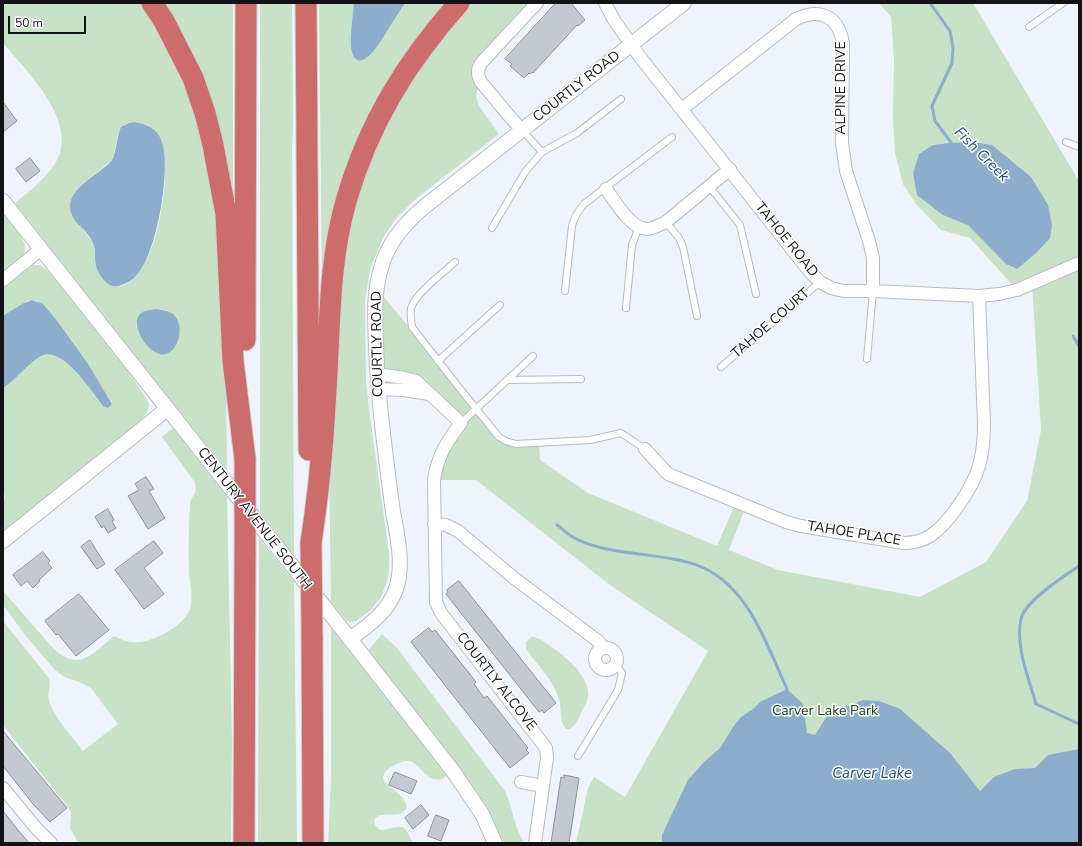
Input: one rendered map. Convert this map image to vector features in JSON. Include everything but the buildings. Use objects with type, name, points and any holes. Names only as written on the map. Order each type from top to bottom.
[{"type":"highway","points":[[152,3],[164,21],[193,78],[205,113],[213,145],[226,214],[233,361],[245,459]]},
{"type":"highway","points":[[244,843],[246,3]]},
{"type":"highway","points":[[306,3],[313,843]]},
{"type":"highway","points":[[311,543],[321,460],[333,271],[339,231],[347,198],[362,153],[388,99],[416,55],[459,3]]},
{"type":"street","points":[[522,130],[481,82],[478,70],[482,62],[537,3]]},
{"type":"street","name":"TAHOE ROAD","points":[[605,3],[614,20],[682,109],[810,272],[820,282],[831,288],[843,291],[873,290],[979,296],[1016,290],[1079,263]]},
{"type":"street","name":"COURTLY ROAD","points":[[350,640],[375,620],[386,607],[395,591],[399,576],[399,550],[378,389],[374,306],[375,291],[382,264],[395,237],[410,219],[424,207],[684,3]]},
{"type":"street","name":"ALPINE DRIVE","points":[[682,109],[796,19],[804,15],[814,14],[824,16],[832,20],[841,32],[843,44],[843,156],[846,171],[869,241],[873,258],[873,290]]},
{"type":"street","points":[[606,189],[634,224],[647,229],[656,227],[666,222],[730,169]]},
{"type":"street","name":"CENTURY AVENUE SOUTH","points":[[3,200],[464,787],[482,814],[495,843]]},
{"type":"street","points":[[3,280],[41,249]]},
{"type":"street","name":"TAHOE PLACE","points":[[645,449],[668,474],[786,522],[904,543],[913,543],[922,540],[935,532],[956,510],[966,495],[979,466],[984,442],[984,423],[979,296]]},
{"type":"street","points":[[377,374],[416,381],[461,423]]},
{"type":"street","points":[[378,389],[404,390],[429,394]]},
{"type":"street","points":[[3,541],[167,409]]},
{"type":"street","name":"COURTLY ALCOVE","points":[[461,423],[445,444],[435,468],[435,594],[437,606],[545,744],[548,753],[535,843]]},
{"type":"street","points":[[434,524],[449,526],[461,532],[514,578],[598,641],[604,648],[614,652],[616,657],[615,664],[611,669],[605,670],[596,666],[594,660],[595,656],[604,648]]},
{"type":"street","points":[[521,782],[543,786]]},
{"type":"street","points":[[3,788],[50,843]]},
{"type":"lane","points":[[1029,27],[1064,3]]},
{"type":"lane","points":[[492,228],[525,172],[542,152],[568,139],[621,99]]},
{"type":"lane","points":[[522,130],[542,152]]},
{"type":"lane","points":[[565,291],[574,218],[584,204],[606,189],[672,137]]},
{"type":"lane","points":[[1066,142],[1079,147]]},
{"type":"lane","points":[[709,186],[740,225],[756,294]]},
{"type":"lane","points":[[666,222],[679,238],[683,247],[697,316]]},
{"type":"lane","points":[[626,308],[632,245],[639,227]]},
{"type":"lane","points":[[455,262],[420,294],[411,308],[412,327],[499,437],[516,444],[590,440],[621,433],[645,449]]},
{"type":"lane","name":"TAHOE COURT","points":[[721,367],[820,282]]},
{"type":"lane","points":[[867,359],[873,290]]},
{"type":"lane","points":[[438,361],[500,305]]},
{"type":"lane","points":[[461,423],[534,356]]},
{"type":"lane","points":[[508,380],[581,379]]},
{"type":"lane","points":[[578,756],[618,690],[622,673],[615,664]]},
{"type":"green space","points":[[3,3],[145,3],[184,75],[214,178],[226,381],[227,471],[15,203],[41,181],[53,167],[60,153],[62,138],[59,123],[53,108],[34,79],[3,43]],"holes":[[[134,122],[162,145],[165,171],[162,208],[153,245],[146,262],[137,276],[125,284],[112,286],[95,252],[92,241],[71,214],[79,187],[112,160],[119,131],[127,124]],[[156,309],[166,310],[174,315],[139,334],[136,324],[145,311]]]},
{"type":"green space","points":[[160,3],[233,3],[233,194]]},
{"type":"green space","points":[[260,3],[292,3],[294,556],[260,512]]},
{"type":"green space","points":[[319,3],[451,3],[405,60],[322,293]]},
{"type":"green space","points":[[468,3],[530,3],[480,56],[476,96],[479,106],[499,134],[417,198],[403,211],[384,236],[370,269],[365,301],[366,383],[389,553],[389,569],[388,579],[381,597],[371,610],[356,621],[350,622],[346,620],[331,602],[329,458],[339,289],[352,206],[390,109]]},
{"type":"green space","name":"Carver Lake Park","points":[[879,3],[973,3],[1079,181],[1079,843],[576,843],[588,788],[594,777],[625,797],[708,651],[610,585],[476,480],[434,480],[461,423],[416,381],[377,374],[376,288],[506,441],[539,443],[540,460],[588,493],[717,546],[736,502],[746,506],[729,550],[778,570],[920,597],[986,562],[1027,501],[1041,430],[1032,283],[1017,290],[970,238],[941,230],[916,204],[903,184],[895,153],[893,118],[894,59],[891,17]]},
{"type":"green space","points":[[3,214],[20,234],[25,246],[25,252],[18,261],[3,274]]},
{"type":"green space","points":[[33,265],[40,265],[48,271],[121,362],[149,405],[144,416],[129,431],[3,533],[3,505],[5,497],[3,489],[3,388],[41,356],[49,354],[58,357],[67,363],[84,381],[103,406],[108,408],[112,404],[37,301],[28,301],[3,316],[3,287]]},
{"type":"green space","points":[[173,428],[227,497],[232,740],[231,843],[78,843],[70,828],[70,810],[3,725],[3,621],[48,677],[50,683],[48,698],[52,708],[59,721],[83,751],[118,724],[91,688],[64,677],[54,669],[25,635],[3,605],[3,591],[53,648],[70,659],[78,660],[85,658],[99,649],[114,636],[124,641],[140,642],[166,633],[180,623],[190,609],[191,604],[189,574],[189,520],[190,504],[196,488],[194,481],[162,437]]},
{"type":"green space","points":[[259,538],[294,582],[297,843],[258,843]]},
{"type":"green space","points":[[331,628],[447,776],[440,780],[432,779],[415,764],[407,761],[391,767],[384,773],[383,777],[386,783],[398,793],[407,807],[400,814],[382,815],[377,817],[374,820],[375,825],[380,830],[397,827],[404,828],[413,843],[328,843],[331,779]]},
{"type":"green space","points":[[382,634],[397,648],[505,791],[518,831],[524,843],[504,843],[489,813],[473,787],[368,651]]},
{"type":"green space","points":[[531,637],[543,641],[564,656],[575,666],[584,678],[588,696],[577,721],[570,729],[566,729],[562,722],[560,703],[553,685],[526,649],[526,642]]},
{"type":"water","points":[[354,3],[405,3],[378,45],[367,58],[361,60],[356,59],[351,48]]},
{"type":"water","points":[[134,122],[153,129],[158,134],[163,146],[165,162],[162,203],[152,244],[140,271],[128,282],[120,286],[114,286],[109,285],[99,274],[95,263],[93,242],[74,219],[70,206],[72,198],[83,184],[112,160],[121,127]]},
{"type":"water","points":[[972,142],[992,145],[1031,177],[1048,205],[1052,226],[1050,238],[1036,253],[1017,269],[1006,264],[968,225],[943,215],[917,195],[913,173],[919,154],[933,145]]},
{"type":"water","points":[[32,300],[43,304],[88,364],[112,404],[108,408],[103,406],[84,381],[67,363],[58,357],[49,354],[41,356],[3,388],[3,316],[22,304]]},
{"type":"water","points":[[156,309],[165,310],[173,314],[179,323],[180,329],[178,342],[171,351],[166,354],[160,354],[148,346],[143,340],[137,325],[137,318],[141,313]]},
{"type":"water","name":"Carver Lake","points":[[787,689],[803,704],[807,733],[815,735],[832,708],[849,706],[863,700],[879,701],[900,709],[950,753],[980,791],[994,777],[1015,769],[1035,768],[1048,755],[1079,749],[1079,843],[662,843],[662,835],[688,780],[704,762],[720,748],[741,717],[760,702]]},
{"type":"waterway","name":"Fish Creek","points":[[930,3],[950,31],[953,48],[952,63],[932,106],[935,121],[953,145]]},
{"type":"waterway","name":"Fish Creek","points":[[1073,336],[1079,346]]},
{"type":"waterway","points":[[557,525],[571,536],[595,546],[688,562],[704,568],[720,578],[734,590],[755,621],[787,689]]},
{"type":"waterway","name":"Fish Creek","points":[[1079,566],[1037,597],[1029,605],[1021,619],[1020,629],[1021,651],[1036,704],[1079,724]]}]
